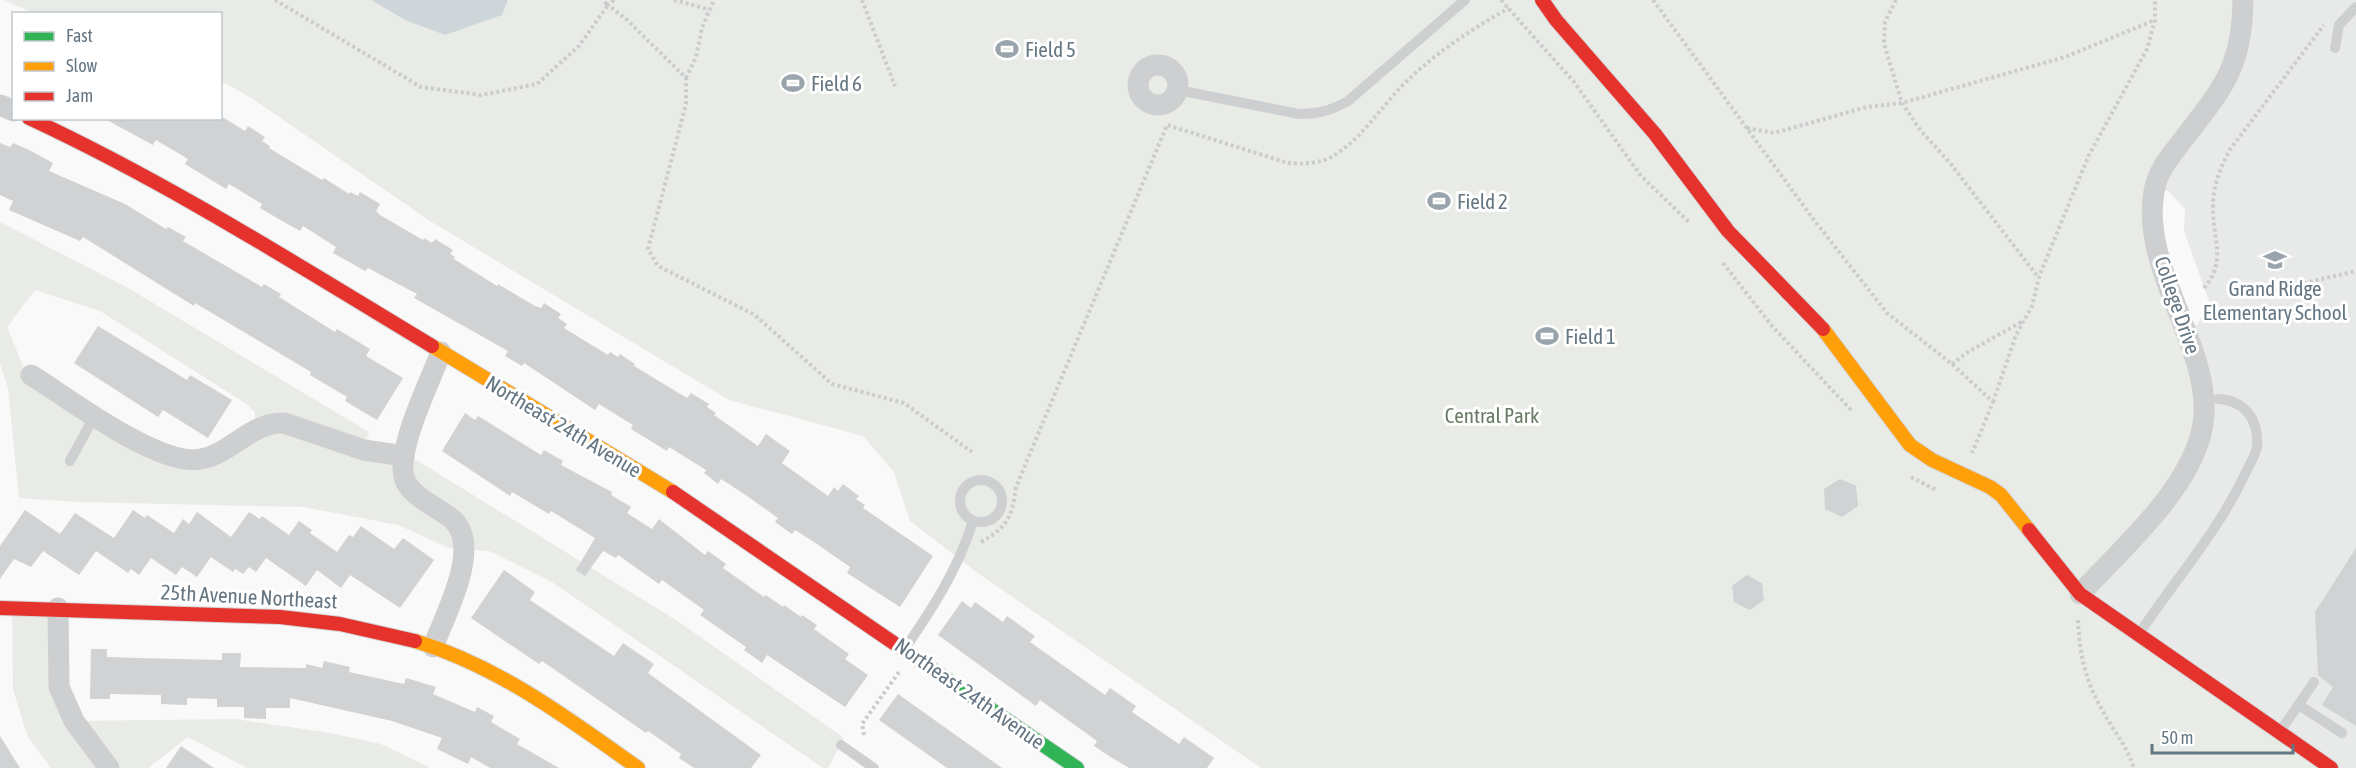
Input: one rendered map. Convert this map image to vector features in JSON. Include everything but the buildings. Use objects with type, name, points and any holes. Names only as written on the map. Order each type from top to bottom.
[{"type":"street","points":[[1542,0],[1556,20],[1655,134],[1728,231],[1824,332],[1910,446],[1923,457],[1957,469],[1990,485],[2001,495],[2080,594],[2137,636],[2331,768]]},
{"type":"street","name":"College Drive","points":[[2080,594],[2166,498],[2181,477],[2199,436],[2204,416],[2198,365],[2165,279],[2151,212],[2158,175],[2231,74],[2243,27],[2243,0]]},
{"type":"street","name":"Northeast 24th Avenue","points":[[33,120],[104,153],[171,189],[682,497],[906,648],[1077,768]]},
{"type":"street","points":[[433,647],[454,592],[465,549],[462,532],[454,521],[416,493],[406,482],[404,456],[441,352]]},
{"type":"street","points":[[31,375],[150,449],[175,459],[201,459],[229,446],[255,429],[273,422],[284,423],[364,450],[404,456]]},
{"type":"street","name":"25th Avenue Northeast","points":[[0,608],[300,616],[357,624],[433,647],[498,675],[544,702],[638,768]]},
{"type":"street","points":[[58,608],[59,687],[74,721],[109,768]]},
{"type":"lane","points":[[1178,90],[1299,114],[1318,114],[1334,109],[1348,101],[1465,0]]},
{"type":"lane","points":[[2335,48],[2338,25],[2356,7]]},
{"type":"lane","points":[[2137,636],[2230,506],[2255,453],[2255,434],[2247,410],[2233,400],[2218,399]]},
{"type":"lane","points":[[70,460],[95,415]]},
{"type":"lane","points":[[975,481],[995,485],[1002,496],[1001,510],[992,520],[979,523],[973,521],[962,511],[960,497],[963,490],[975,481]]},
{"type":"lane","points":[[906,648],[943,594],[960,559],[973,521]]},
{"type":"lane","points":[[2280,733],[2314,682]]},
{"type":"lane","points":[[2299,705],[2342,734]]},
{"type":"lane","points":[[841,745],[874,768]]},
{"type":"path","points":[[275,0],[421,87],[481,96],[537,84],[579,46],[614,0]]},
{"type":"path","points":[[602,0],[626,19],[686,78]]},
{"type":"path","points":[[674,0],[704,8],[707,13]]},
{"type":"path","points":[[714,0],[707,13],[696,57],[686,78],[686,104],[648,249],[658,266],[755,315],[832,384],[904,403],[972,452]]},
{"type":"path","points":[[862,0],[895,86]]},
{"type":"path","points":[[1653,0],[1887,313],[1952,364],[1993,402]]},
{"type":"path","points":[[1896,0],[1885,22],[1884,44],[1902,103],[1921,131],[1950,163],[2039,278]]},
{"type":"path","points":[[1962,454],[1972,453],[1993,402],[2016,335],[2032,306],[2039,278],[2089,156],[2147,49],[2155,20],[2155,0]]},
{"type":"path","points":[[979,543],[998,532],[1012,514],[1016,487],[1167,125],[1288,162],[1303,164],[1331,158],[1353,141],[1407,81],[1460,37],[1509,8]]},
{"type":"path","points":[[1747,128],[1774,132],[1806,126],[1867,107],[1902,103],[2065,57],[2155,20]]},
{"type":"path","points":[[2204,288],[2213,278],[2218,266],[2213,204],[2222,165],[2231,148],[2328,21],[2338,25]]},
{"type":"path","points":[[2263,293],[2356,271]]},
{"type":"path","points":[[1952,364],[1968,352],[2024,321]]},
{"type":"path","points":[[2078,619],[2086,678],[2100,707],[2118,733],[2134,768]]},
{"type":"path","points":[[864,735],[862,724],[901,669]]},
{"type":"shaded area","points":[[371,0],[508,0],[502,15],[445,35],[405,20]]},
{"type":"shaded area","points":[[2243,0],[2356,0],[2356,768],[2331,768],[2080,594],[2184,327],[2197,325],[2209,301],[2184,231],[2185,209],[2168,191],[2154,191]]},
{"type":"green space","name":"Central Park","points":[[4,0],[371,0],[405,20],[502,15],[508,0],[2243,0],[2243,27],[2201,116],[2151,211],[2198,365],[2190,461],[2080,594],[2332,768],[1261,768],[979,574],[910,521],[894,472],[863,436],[729,400],[430,221],[253,99],[222,82],[222,12],[31,12]]},
{"type":"green space","points":[[0,222],[128,288],[369,432],[364,450],[418,461],[679,622],[844,738],[828,768],[823,768],[552,582],[489,551],[449,548],[398,525],[304,507],[79,502],[19,498],[8,388],[0,364]],"holes":[[[35,290],[100,311],[245,403],[255,412],[255,429],[175,459],[28,378],[7,327]]]},
{"type":"green space","points":[[12,608],[58,608],[74,721],[235,719],[330,733],[381,744],[431,768],[247,768],[188,737],[148,768],[51,768],[27,735],[13,689]]},
{"type":"traffic: fast","points":[[920,661],[1077,768]]},
{"type":"traffic: slow","points":[[1823,329],[1910,445],[1932,460],[1990,487],[2001,495],[2029,530]]},
{"type":"traffic: slow","points":[[432,346],[673,492]]},
{"type":"traffic: slow","points":[[415,641],[475,664],[504,679],[559,712],[638,768]]},
{"type":"traffic: jam","points":[[1542,0],[1556,20],[1655,134],[1728,231],[1823,329]]},
{"type":"traffic: jam","points":[[33,120],[183,198],[432,346]]},
{"type":"traffic: jam","points":[[673,492],[920,661]]},
{"type":"traffic: jam","points":[[2029,530],[2080,594],[2331,768]]},
{"type":"traffic: jam","points":[[0,608],[280,617],[340,624],[415,641]]},
{"type":"place","name":"Field 5","points":[[1007,49]]},
{"type":"place","name":"Field 6","points":[[793,83]]},
{"type":"place","name":"Field 2","points":[[1439,201]]},
{"type":"place","name":"Grand Ridge Elementary School","points":[[2275,260]]},
{"type":"place","name":"Field 1","points":[[1547,336]]}]
